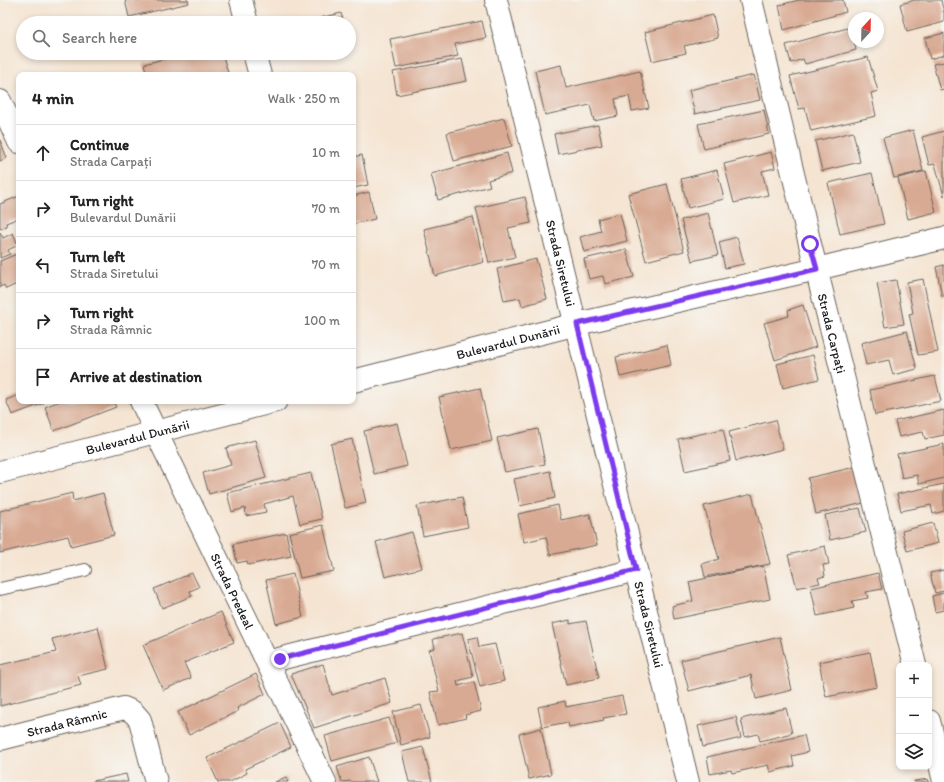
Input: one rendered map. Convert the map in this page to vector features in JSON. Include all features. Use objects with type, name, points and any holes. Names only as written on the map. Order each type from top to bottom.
[{"type":"street","points":[[241,0],[245,16]]},
{"type":"street","name":"Strada Siretului","points":[[496,0],[577,324],[688,782]]},
{"type":"street","name":"Strada Carpați","points":[[751,0],[914,662]]},
{"type":"street","points":[[256,60],[259,72]]},
{"type":"street","points":[[0,101],[16,136]]},
{"type":"street","name":"Bulevardul Dunării","points":[[356,380],[577,324],[817,269],[944,238]]},
{"type":"street","name":"Strada Predeal","points":[[142,404],[325,782]]},
{"type":"street","name":"Bulevardul Dunării","points":[[0,472],[265,404]]},
{"type":"street","points":[[267,662],[636,570]]},
{"type":"street","name":"Strada Râmnic","points":[[0,739],[124,708],[133,712],[140,720],[156,782]]},
{"type":"street","points":[[932,733],[944,781]]},
{"type":"lane","points":[[0,589],[85,570]]},
{"type":"building","points":[[125,0],[188,0],[189,3],[133,16],[129,16]]},
{"type":"building","points":[[799,0],[843,0],[846,12],[784,30],[779,5]]},
{"type":"building","points":[[915,0],[941,0],[944,13],[944,22],[907,32],[900,4]]},
{"type":"building","points":[[341,13],[342,16],[329,16]]},
{"type":"building","points":[[713,15],[718,38],[684,46],[686,53],[652,61],[645,32]]},
{"type":"building","points":[[482,21],[486,38],[455,44],[458,56],[396,68],[390,39]]},
{"type":"building","points":[[848,28],[848,48],[856,48],[856,50],[805,64],[803,59],[791,63],[786,45]]},
{"type":"building","points":[[944,33],[944,55],[930,59],[925,38]]},
{"type":"building","points":[[868,57],[878,91],[871,93],[876,116],[811,131],[805,108],[799,109],[790,76]]},
{"type":"building","points":[[462,59],[467,81],[397,95],[393,72]]},
{"type":"building","points":[[160,60],[224,60],[228,72],[146,72],[144,64]]},
{"type":"building","points":[[944,62],[944,89],[940,90],[933,64]]},
{"type":"building","points":[[561,65],[566,88],[640,71],[649,108],[632,111],[629,96],[615,99],[618,116],[594,121],[590,105],[545,115],[535,71]]},
{"type":"building","points":[[754,75],[760,100],[695,114],[689,90]]},
{"type":"building","points":[[764,110],[769,134],[704,149],[698,124]]},
{"type":"building","points":[[504,118],[512,146],[454,161],[447,133]]},
{"type":"building","points":[[598,125],[602,145],[558,154],[554,134]]},
{"type":"building","points":[[913,130],[923,171],[894,178],[883,138]]},
{"type":"building","points":[[944,131],[944,196],[935,164],[929,165],[922,137]]},
{"type":"building","points":[[853,132],[860,162],[822,171],[815,141]]},
{"type":"building","points":[[0,140],[7,158],[0,161]]},
{"type":"building","points":[[771,152],[775,168],[762,171],[768,195],[734,203],[724,164]]},
{"type":"building","points":[[507,153],[512,173],[488,180],[490,186],[438,200],[431,174]]},
{"type":"building","points":[[362,155],[368,185],[356,187],[356,156]]},
{"type":"building","points":[[717,170],[724,199],[688,208],[681,179]]},
{"type":"building","points":[[926,171],[936,212],[908,219],[898,178]]},
{"type":"building","points":[[872,173],[884,224],[840,234],[828,183]]},
{"type":"building","points":[[667,184],[684,251],[646,261],[628,194]]},
{"type":"building","points":[[369,192],[375,219],[356,223],[356,195]]},
{"type":"building","points":[[16,197],[16,219],[6,223],[7,226],[0,229],[0,204]]},
{"type":"building","points":[[525,197],[531,223],[508,228],[515,257],[489,263],[476,208]]},
{"type":"building","points":[[620,213],[627,241],[584,252],[580,237],[601,231],[598,219]]},
{"type":"building","points":[[708,213],[718,255],[692,261],[681,220]]},
{"type":"building","points":[[473,217],[484,262],[435,276],[424,229]]},
{"type":"building","points":[[0,232],[3,238],[13,233],[16,240],[16,246],[8,250],[10,254],[0,258]]},
{"type":"building","points":[[737,237],[744,264],[725,268],[719,242]]},
{"type":"building","points":[[626,249],[634,277],[605,284],[603,276],[589,279],[584,259]]},
{"type":"building","points":[[16,254],[16,284],[6,289],[4,285],[0,287],[0,261]]},
{"type":"building","points":[[536,259],[547,299],[522,306],[520,298],[504,301],[497,269]]},
{"type":"building","points":[[944,265],[944,296],[942,296],[936,267]]},
{"type":"building","points":[[923,279],[938,352],[918,355],[909,314],[913,313],[907,282]]},
{"type":"building","points":[[896,280],[904,324],[885,327],[877,283]]},
{"type":"building","points":[[803,305],[816,347],[775,360],[764,323],[789,316],[788,310]]},
{"type":"building","points":[[907,331],[917,369],[893,375],[889,360],[866,365],[861,343]]},
{"type":"building","points":[[667,345],[671,365],[620,377],[616,357]]},
{"type":"building","points":[[813,355],[819,379],[783,388],[777,364]]},
{"type":"building","points":[[935,376],[941,401],[875,415],[870,390]]},
{"type":"building","points":[[480,388],[492,441],[451,450],[439,397]]},
{"type":"building","points":[[16,396],[16,404],[41,404],[12,415],[6,400]]},
{"type":"building","points":[[52,404],[114,404],[116,407],[54,431],[45,407]]},
{"type":"building","points":[[944,410],[944,435],[925,439],[923,432],[899,437],[895,421]]},
{"type":"building","points":[[775,420],[783,449],[736,461],[729,432]]},
{"type":"building","points":[[397,423],[407,466],[374,474],[364,431]]},
{"type":"building","points":[[538,429],[545,464],[505,472],[497,438]]},
{"type":"building","points":[[723,429],[730,461],[685,471],[678,439]]},
{"type":"building","points":[[352,439],[366,503],[345,508],[331,444]]},
{"type":"building","points":[[255,440],[266,478],[209,494],[203,473],[231,465],[226,448]]},
{"type":"building","points":[[944,444],[944,478],[919,484],[917,475],[902,478],[897,454]]},
{"type":"building","points":[[855,467],[864,503],[816,514],[808,478]]},
{"type":"building","points":[[550,471],[555,498],[520,506],[514,479]]},
{"type":"building","points":[[311,473],[322,519],[300,524],[293,496],[264,504],[266,512],[246,516],[245,508],[232,512],[227,493]]},
{"type":"building","points":[[944,484],[944,511],[933,514],[931,505],[901,511],[897,494]]},
{"type":"building","points":[[72,493],[73,501],[103,493],[114,535],[71,546],[68,536],[0,553],[0,511]]},
{"type":"building","points":[[752,494],[770,564],[705,577],[702,564],[719,559],[704,506]]},
{"type":"building","points":[[462,497],[468,527],[423,536],[417,506]]},
{"type":"building","points":[[558,505],[561,520],[590,514],[597,545],[550,555],[546,537],[524,542],[518,514]]},
{"type":"building","points":[[860,508],[866,532],[830,540],[825,515]]},
{"type":"building","points":[[933,523],[938,543],[907,551],[902,531]]},
{"type":"building","points":[[323,525],[334,571],[300,578],[289,533]]},
{"type":"building","points":[[412,532],[422,568],[385,577],[376,542]]},
{"type":"building","points":[[286,533],[291,556],[248,565],[247,561],[237,563],[233,544]]},
{"type":"building","points":[[825,546],[829,564],[823,565],[825,576],[818,578],[820,583],[797,588],[788,555]]},
{"type":"building","points":[[763,566],[770,599],[674,619],[672,606],[693,601],[689,582]]},
{"type":"building","points":[[944,570],[944,591],[935,593],[930,573]]},
{"type":"building","points":[[192,573],[199,587],[190,591],[192,596],[162,608],[154,589]]},
{"type":"building","points":[[878,573],[882,589],[866,592],[868,598],[852,601],[854,608],[817,616],[811,588]]},
{"type":"building","points":[[293,574],[303,617],[276,624],[266,580]]},
{"type":"building","points":[[944,593],[944,610],[935,612],[932,596]]},
{"type":"building","points":[[221,612],[234,642],[184,663],[191,678],[163,690],[143,645]]},
{"type":"building","points":[[570,620],[570,624],[586,621],[599,678],[566,685],[552,624]]},
{"type":"building","points":[[98,627],[108,669],[78,676],[81,685],[0,706],[0,665],[56,652],[52,639]]},
{"type":"building","points":[[462,633],[473,677],[457,681],[458,686],[474,682],[481,711],[465,715],[466,718],[438,725],[430,692],[439,691],[429,650],[435,648],[433,639]]},
{"type":"building","points":[[477,637],[479,647],[495,644],[504,681],[480,687],[468,639]]},
{"type":"building","points":[[780,637],[792,690],[756,699],[751,675],[689,691],[681,660]]},
{"type":"building","points":[[870,652],[877,687],[826,697],[819,662]]},
{"type":"building","points":[[323,664],[332,695],[385,678],[392,703],[314,728],[291,674]]},
{"type":"building","points":[[256,674],[265,694],[237,708],[238,711],[189,735],[178,712]]},
{"type":"building","points":[[622,696],[626,714],[603,718],[604,720],[569,727],[568,722],[542,727],[538,707],[565,701],[566,707]]},
{"type":"building","points":[[421,705],[430,737],[401,745],[393,712]]},
{"type":"building","points":[[786,708],[792,733],[760,741],[758,734],[745,737],[741,719]]},
{"type":"building","points":[[736,717],[741,738],[703,747],[698,726]]},
{"type":"building","points":[[389,718],[397,743],[332,761],[325,736]]},
{"type":"building","points":[[280,723],[291,747],[245,769],[247,773],[230,782],[218,782],[207,758]]},
{"type":"building","points":[[541,728],[551,774],[529,779],[519,734]]},
{"type":"building","points":[[804,735],[808,752],[792,756],[794,766],[770,772],[768,765],[732,773],[731,770],[710,774],[707,757]]},
{"type":"building","points":[[423,747],[432,782],[409,782],[402,752]]},
{"type":"building","points":[[369,757],[377,782],[342,782],[337,767]]},
{"type":"building","points":[[126,774],[128,782],[93,782],[93,781]]},
{"type":"building","points":[[286,777],[288,782],[275,782]]},
{"type":"building","points":[[928,779],[929,782],[914,782],[914,781]]},
{"type":"route","points":[[280,659],[636,570],[577,324],[817,269],[810,244]]}]
